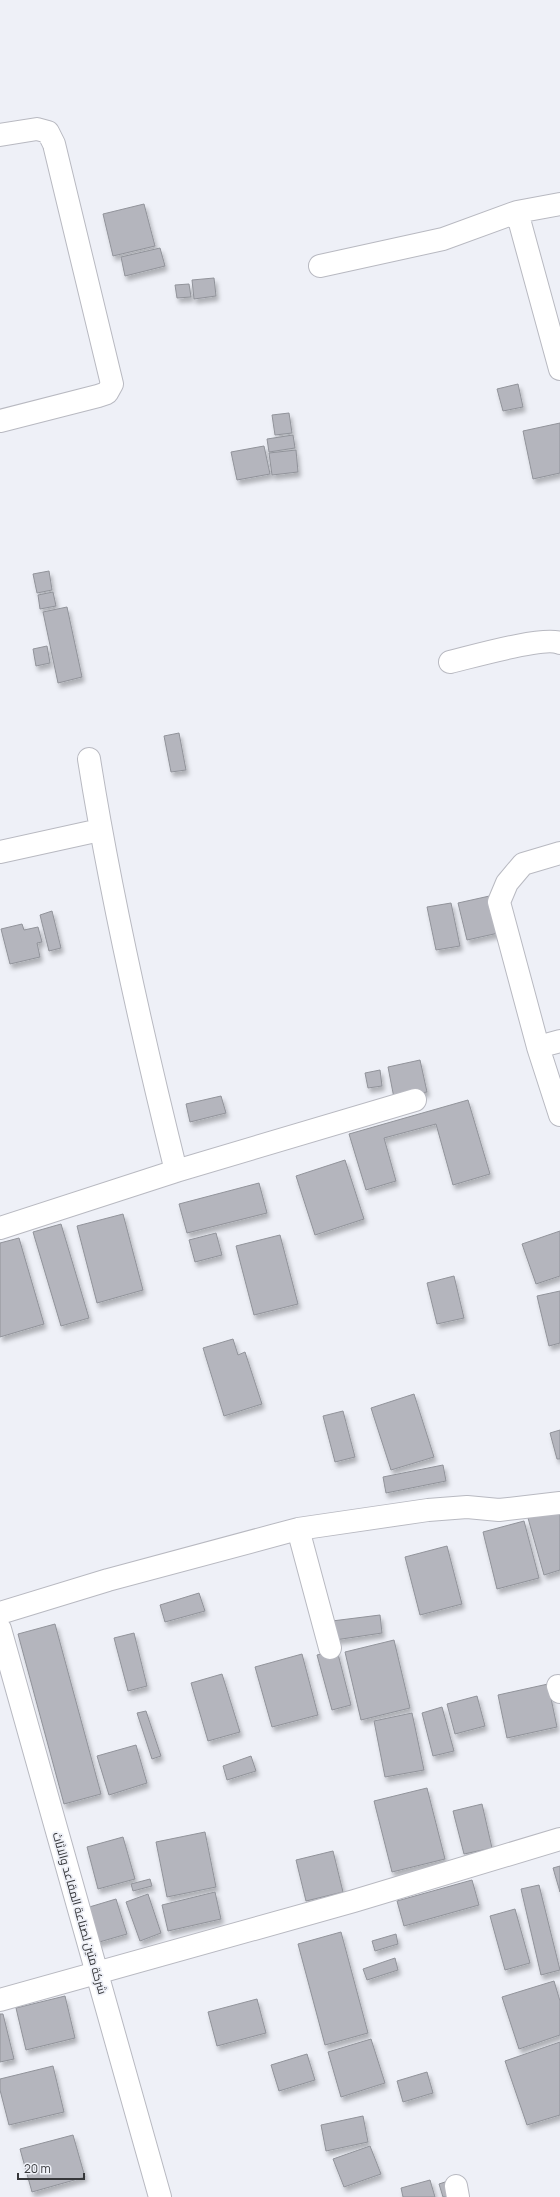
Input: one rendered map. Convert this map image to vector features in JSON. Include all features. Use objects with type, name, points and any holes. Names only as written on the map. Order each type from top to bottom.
[{"type":"street","points":[[0,135],[37,129],[48,132],[54,144],[112,384],[107,392],[98,396],[0,421]]},
{"type":"street","points":[[320,266],[443,239],[517,212],[560,204]]},
{"type":"street","points":[[517,212],[560,369]]},
{"type":"street","points":[[450,662],[533,644],[555,641],[560,643]]},
{"type":"street","points":[[89,759],[100,830],[139,1025],[176,1171]]},
{"type":"street","points":[[0,852],[100,830]]},
{"type":"street","points":[[560,853],[523,864],[508,883],[499,902],[538,1047],[560,1115]]},
{"type":"street","points":[[538,1047],[560,1041]]},
{"type":"street","points":[[0,1228],[176,1171],[415,1100]]},
{"type":"street","points":[[0,1613],[108,1580],[298,1529],[428,1510],[467,1508],[499,1510],[560,1504]]},
{"type":"street","points":[[298,1529],[330,1648]]},
{"type":"street","name":"شركة متين لصناعة المقاعد والاثاث","points":[[0,1629],[160,2197]]},
{"type":"street","points":[[0,2000],[354,1901],[560,1839]]},
{"type":"building","points":[[144,204],[155,246],[113,256],[103,214]]},
{"type":"building","points":[[160,248],[165,266],[125,276],[121,257]]},
{"type":"building","points":[[214,278],[216,296],[194,299],[192,280]]},
{"type":"building","points":[[189,284],[191,297],[177,298],[175,285]]},
{"type":"building","points":[[518,384],[523,407],[503,411],[497,389]]},
{"type":"building","points":[[289,413],[292,433],[275,435],[272,415]]},
{"type":"building","points":[[560,423],[560,473],[533,479],[523,431]]},
{"type":"building","points":[[293,435],[295,448],[269,452],[267,439]]},
{"type":"building","points":[[264,446],[270,474],[237,480],[231,452]]},
{"type":"building","points":[[296,450],[298,472],[272,475],[269,453]]},
{"type":"building","points":[[49,571],[52,590],[37,593],[33,574]]},
{"type":"building","points":[[53,592],[56,606],[40,609],[38,595]]},
{"type":"building","points":[[67,607],[82,677],[58,683],[43,612]]},
{"type":"building","points":[[47,646],[50,663],[36,666],[33,649]]},
{"type":"building","points":[[179,733],[186,770],[171,772],[164,736]]},
{"type":"building","points":[[494,895],[503,932],[467,940],[458,903]]},
{"type":"building","points":[[451,903],[460,946],[436,950],[427,907]]},
{"type":"building","points":[[52,911],[61,948],[49,951],[40,915]]},
{"type":"building","points":[[22,924],[24,930],[38,927],[42,942],[37,943],[40,957],[10,964],[1,929]]},
{"type":"building","points":[[420,1060],[427,1092],[394,1098],[388,1067]]},
{"type":"building","points":[[380,1070],[382,1086],[368,1088],[365,1073]]},
{"type":"building","points":[[221,1096],[226,1113],[190,1122],[186,1104]]},
{"type":"building","points":[[468,1100],[490,1174],[453,1185],[436,1124],[384,1138],[396,1181],[366,1190],[349,1134]]},
{"type":"building","points":[[345,1160],[364,1219],[315,1235],[296,1176]]},
{"type":"building","points":[[259,1183],[267,1213],[187,1233],[179,1204]]},
{"type":"building","points":[[123,1214],[143,1290],[97,1303],[77,1226]]},
{"type":"building","points":[[61,1224],[89,1318],[61,1326],[33,1232]]},
{"type":"building","points":[[560,1231],[560,1276],[536,1284],[522,1244]]},
{"type":"building","points":[[216,1233],[222,1255],[195,1262],[189,1240]]},
{"type":"building","points":[[280,1235],[298,1304],[254,1315],[236,1246]]},
{"type":"building","points":[[19,1238],[44,1324],[0,1337],[0,1243]]},
{"type":"building","points":[[454,1276],[464,1318],[437,1324],[427,1283]]},
{"type":"building","points":[[560,1291],[560,1343],[549,1346],[537,1296]]},
{"type":"building","points":[[233,1339],[238,1355],[245,1352],[262,1404],[224,1416],[203,1348]]},
{"type":"building","points":[[414,1394],[434,1457],[391,1470],[371,1408]]},
{"type":"building","points":[[343,1411],[355,1457],[335,1462],[323,1416]]},
{"type":"building","points":[[560,1430],[560,1459],[557,1459],[550,1433]]},
{"type":"building","points":[[443,1465],[446,1481],[386,1493],[383,1477]]},
{"type":"building","points":[[560,1509],[560,1570],[544,1575],[528,1518]]},
{"type":"building","points":[[524,1521],[539,1578],[497,1589],[483,1532]]},
{"type":"building","points":[[447,1546],[462,1604],[420,1615],[405,1557]]},
{"type":"building","points":[[199,1593],[205,1611],[165,1622],[160,1605]]},
{"type":"building","points":[[380,1615],[382,1633],[335,1640],[332,1621]]},
{"type":"building","points":[[55,1624],[101,1794],[64,1804],[18,1634]]},
{"type":"building","points":[[134,1633],[147,1686],[128,1691],[114,1638]]},
{"type":"building","points":[[394,1640],[410,1708],[361,1720],[345,1652]]},
{"type":"building","points":[[337,1650],[351,1705],[332,1710],[317,1655]]},
{"type":"building","points":[[302,1654],[318,1715],[272,1727],[255,1667]]},
{"type":"building","points":[[222,1674],[240,1732],[208,1741],[191,1683]]},
{"type":"building","points":[[548,1684],[557,1727],[507,1738],[498,1695]]},
{"type":"building","points":[[477,1696],[485,1726],[455,1734],[447,1704]]},
{"type":"building","points":[[442,1707],[454,1751],[433,1756],[422,1713]]},
{"type":"building","points":[[146,1711],[161,1756],[152,1759],[137,1713]]},
{"type":"building","points":[[412,1713],[424,1770],[385,1777],[374,1721]]},
{"type":"building","points":[[136,1745],[147,1783],[109,1795],[97,1756]]},
{"type":"building","points":[[251,1756],[256,1771],[227,1780],[223,1766]]},
{"type":"building","points":[[427,1788],[445,1859],[392,1872],[374,1801]]},
{"type":"building","points":[[482,1804],[492,1848],[464,1854],[453,1811]]},
{"type":"building","points":[[205,1832],[216,1887],[167,1897],[156,1842]]},
{"type":"building","points":[[123,1837],[135,1879],[98,1889],[87,1847]]},
{"type":"building","points":[[333,1851],[343,1892],[306,1901],[296,1860]]},
{"type":"building","points":[[560,1866],[560,1892],[553,1868]]},
{"type":"building","points":[[150,1879],[152,1886],[133,1891],[131,1884]]},
{"type":"building","points":[[472,1880],[479,1905],[404,1926],[397,1901]]},
{"type":"building","points":[[539,1885],[560,1970],[541,1975],[521,1889]]},
{"type":"building","points":[[215,1892],[221,1919],[168,1931],[162,1905]]},
{"type":"building","points":[[148,1894],[161,1933],[140,1941],[126,1902]]},
{"type":"building","points":[[116,1899],[127,1934],[96,1943],[86,1908]]},
{"type":"building","points":[[515,1909],[530,1963],[505,1970],[490,1916]]},
{"type":"building","points":[[341,1932],[368,2033],[325,2045],[298,1944]]},
{"type":"building","points":[[396,1934],[398,1944],[375,1951],[372,1941]]},
{"type":"building","points":[[395,1958],[398,1970],[367,1980],[363,1969]]},
{"type":"building","points":[[554,1981],[560,2001],[560,2035],[519,2049],[502,1997]]},
{"type":"building","points":[[65,1996],[75,2038],[26,2050],[16,2008]]},
{"type":"building","points":[[257,1999],[266,2033],[217,2046],[208,2012]]},
{"type":"building","points":[[0,2014],[3,2014],[14,2059],[0,2062]]},
{"type":"building","points":[[371,2039],[385,2083],[341,2097],[328,2052]]},
{"type":"building","points":[[560,2042],[560,2115],[527,2125],[505,2061]]},
{"type":"building","points":[[307,2054],[315,2080],[279,2091],[271,2065]]},
{"type":"building","points":[[53,2066],[64,2112],[9,2125],[0,2090],[0,2079]]},
{"type":"building","points":[[427,2072],[433,2093],[403,2102],[397,2081]]},
{"type":"building","points":[[363,2116],[368,2142],[326,2151],[321,2125]]},
{"type":"building","points":[[73,2135],[85,2177],[32,2192],[20,2149]]},
{"type":"building","points":[[370,2146],[381,2174],[344,2187],[333,2159]]},
{"type":"building","points":[[430,2180],[435,2197],[403,2197],[401,2188]]},
{"type":"building","points":[[445,2182],[449,2197],[443,2197],[439,2184]]}]
